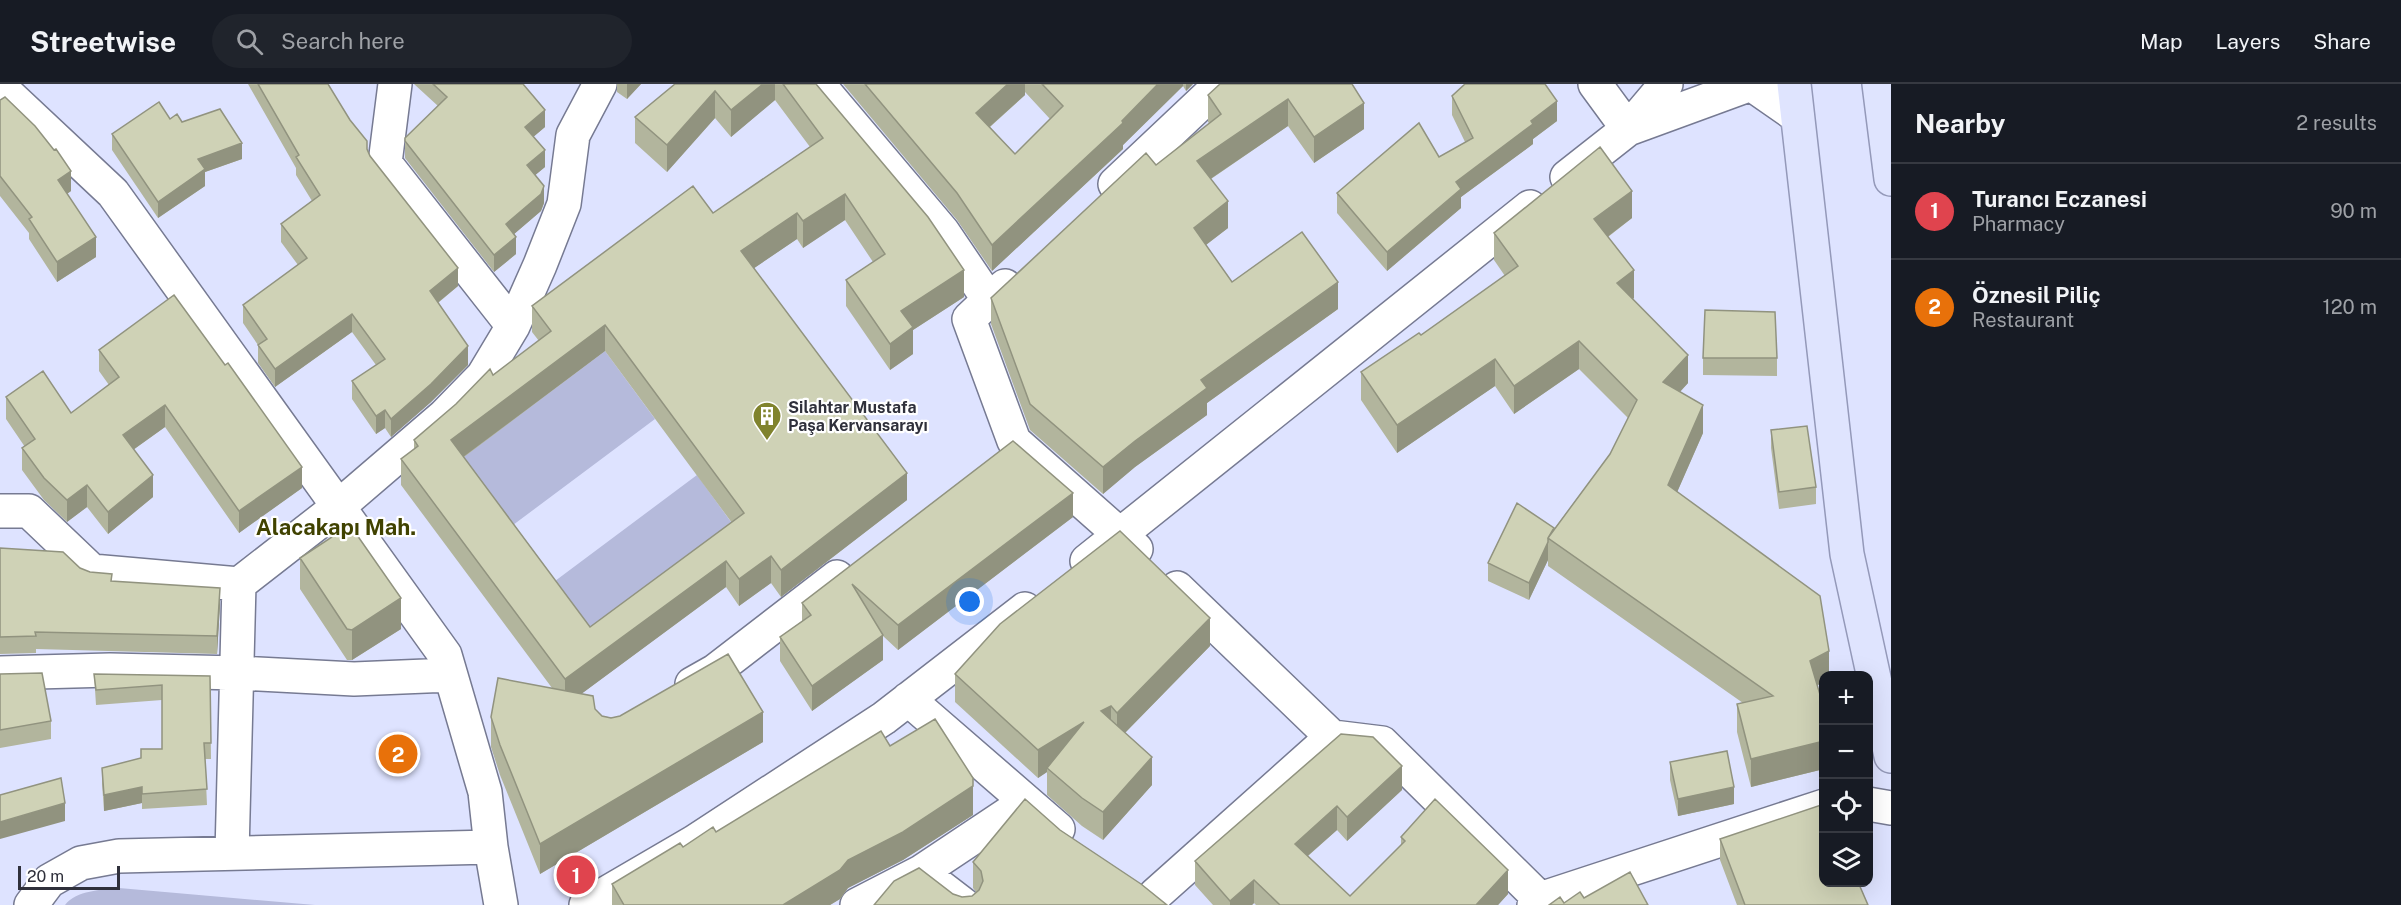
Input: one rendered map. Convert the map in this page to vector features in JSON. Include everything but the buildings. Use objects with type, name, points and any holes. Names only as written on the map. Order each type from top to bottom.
[{"type":"main road","points":[[1879,84],[1891,179]]},
{"type":"main road","points":[[1795,100],[1847,554],[1891,756]]},
{"type":"street","points":[[395,84],[385,163],[513,326]]},
{"type":"street","points":[[0,511],[28,511],[92,571],[239,584],[338,507],[444,416],[483,376],[513,326],[564,204],[573,135],[600,84]]},
{"type":"street","points":[[818,84],[943,232],[989,300]]},
{"type":"street","points":[[1094,203],[1221,84]]},
{"type":"street","points":[[1595,84],[1628,129]]},
{"type":"street","points":[[586,905],[694,842],[884,718],[1057,585],[1628,129],[1666,84]]},
{"type":"street","points":[[1628,129],[1751,84],[1795,100]]},
{"type":"street","points":[[0,87],[113,193],[444,655],[485,792],[501,905]]},
{"type":"street","points":[[1024,268],[969,319],[1014,441],[1120,534],[1332,737],[1382,743],[1537,902],[1819,808]]},
{"type":"street","points":[[986,463],[1014,441]]},
{"type":"street","points":[[668,698],[715,671],[865,556]]},
{"type":"street","points":[[232,853],[239,584]]},
{"type":"street","points":[[0,673],[110,670],[354,679],[450,675]]},
{"type":"street","points":[[908,699],[1081,847]]},
{"type":"street","points":[[1127,877],[1161,900],[1332,737]]},
{"type":"street","points":[[857,905],[921,872],[1026,802]]},
{"type":"street","points":[[1873,805],[1891,808]]},
{"type":"street","points":[[31,905],[49,881],[81,863],[119,856],[491,847]]},
{"type":"street","points":[[921,872],[964,905]]},
{"type":"shaded area","points":[[605,351],[655,419],[501,534],[451,466]]},
{"type":"shaded area","points":[[697,475],[744,540],[590,654],[543,590]]},
{"type":"shaded area","points":[[119,888],[315,905],[65,905],[76,896],[97,890]]},
{"type":"place","name":"Silahtar Mustafa Paşa Kervansarayı","points":[[767,442]]},
{"type":"place","name":"Öznesil Piliç","points":[[398,754]]},
{"type":"place","name":"Turancı Eczanesi","points":[[576,875]]},
{"type":"district","name":"Alacakapı Mah.","points":[[336,527]]}]
